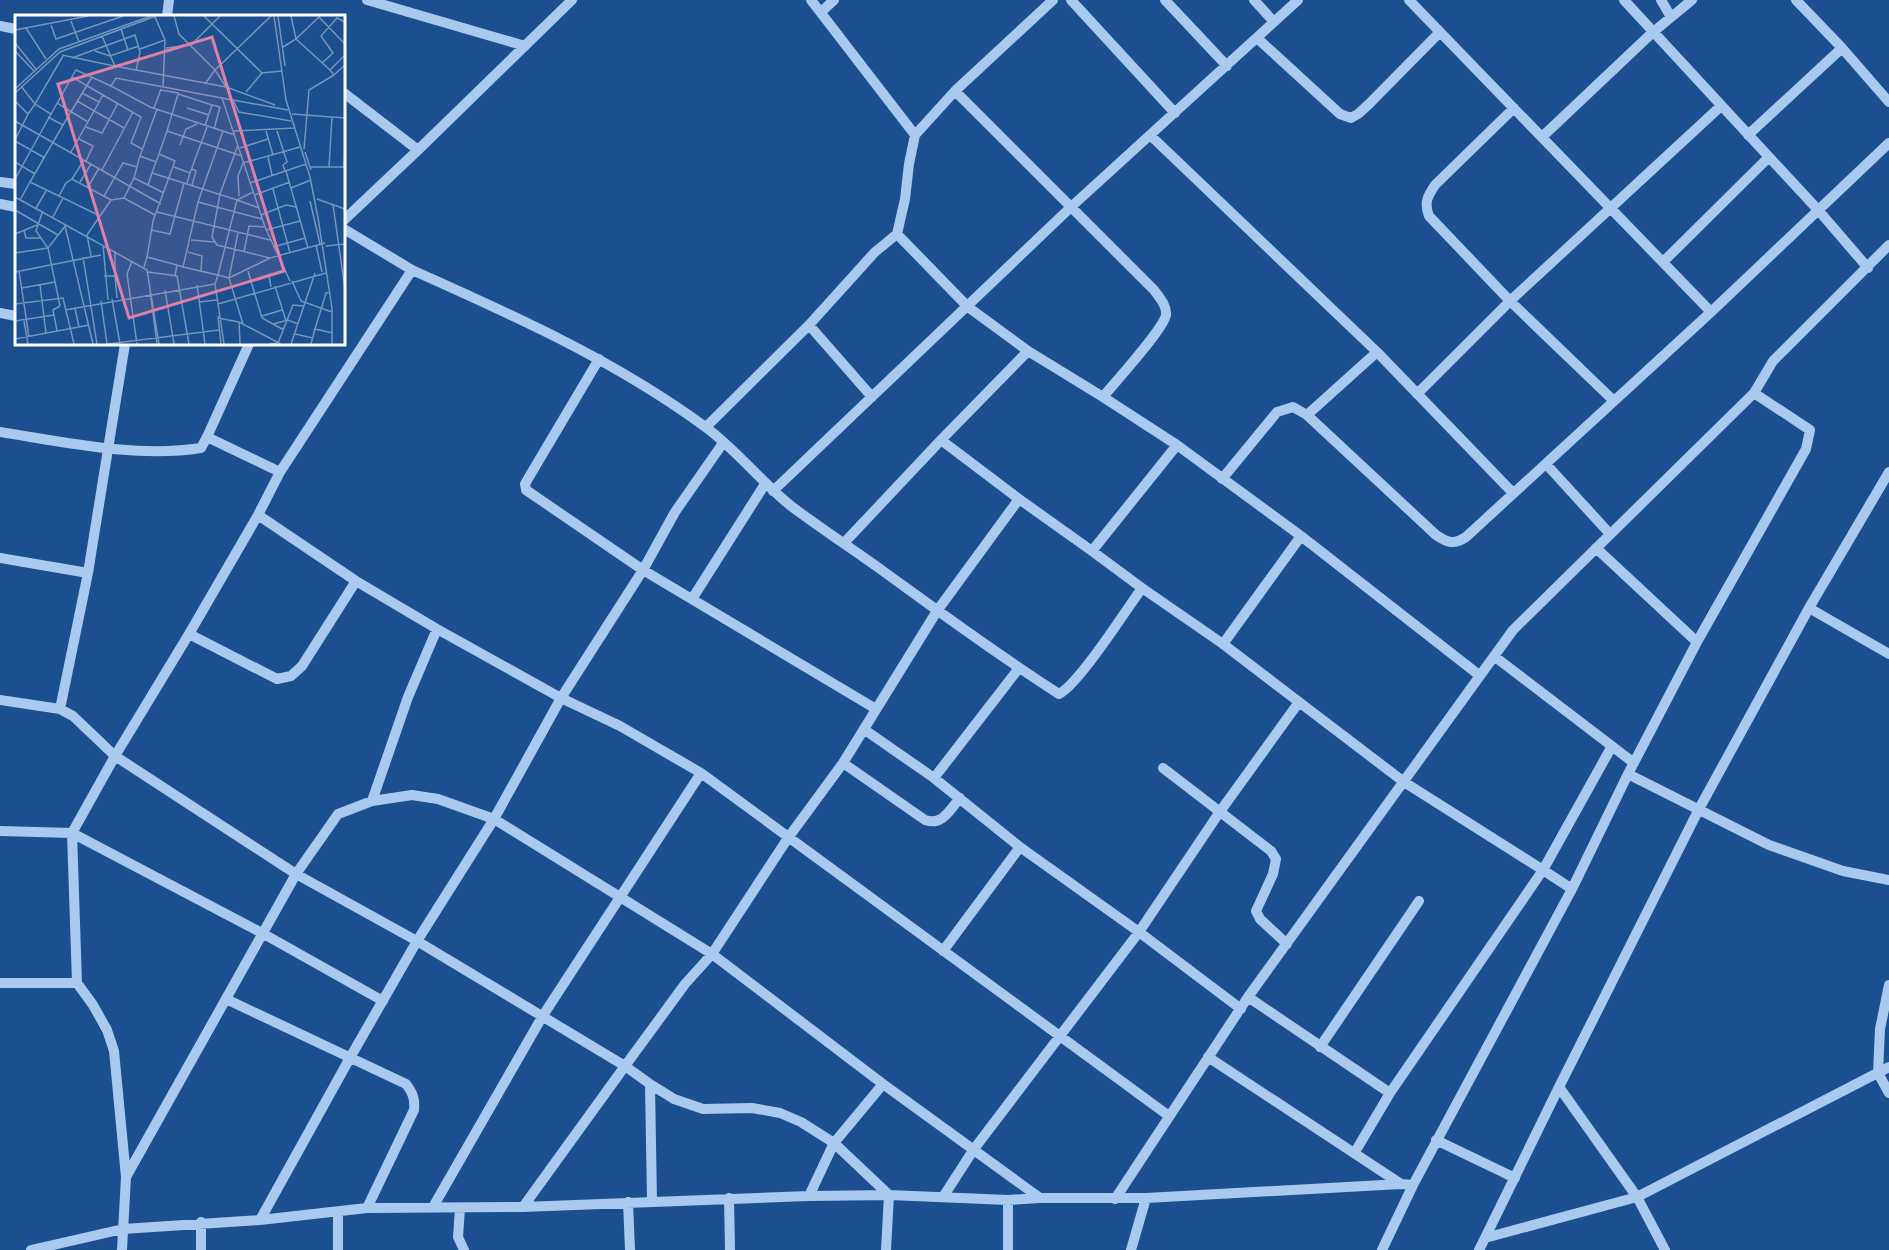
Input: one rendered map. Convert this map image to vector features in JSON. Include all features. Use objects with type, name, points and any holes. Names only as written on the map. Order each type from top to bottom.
[{"type":"street","points":[[167,15],[169,0]]},
{"type":"street","points":[[367,0],[525,46]]},
{"type":"street","points":[[345,219],[572,0]]},
{"type":"street","points":[[811,0],[915,135]]},
{"type":"street","points":[[821,12],[834,0]]},
{"type":"street","points":[[706,427],[809,325],[875,252],[897,234],[915,135],[955,91],[1053,0]]},
{"type":"street","points":[[1071,0],[1175,113]]},
{"type":"street","points":[[1165,0],[1227,66]]},
{"type":"street","points":[[1254,0],[1274,22]]},
{"type":"street","points":[[692,599],[769,487],[872,397],[1071,207],[1298,0]]},
{"type":"street","points":[[1409,0],[1711,312]]},
{"type":"street","points":[[1624,0],[1652,33],[1819,211],[1868,268]]},
{"type":"street","points":[[1661,0],[1671,17]]},
{"type":"street","points":[[1542,137],[1652,33],[1692,0]]},
{"type":"street","points":[[1796,0],[1889,102]]},
{"type":"street","points":[[0,26],[15,28]]},
{"type":"street","points":[[1257,38],[1340,114],[1351,118],[1369,104],[1440,32]]},
{"type":"street","points":[[1748,135],[1842,48]]},
{"type":"street","points":[[955,91],[1154,290],[1164,304],[1166,315],[1159,329],[1103,397]]},
{"type":"street","points":[[345,94],[418,150]]},
{"type":"street","points":[[1417,394],[1510,302],[1721,106]]},
{"type":"street","points":[[1514,108],[1435,185],[1426,198],[1425,205],[1429,216],[1510,302],[1614,400]]},
{"type":"street","points":[[1151,136],[1377,352],[1513,493]]},
{"type":"street","points":[[1222,479],[1277,412],[1293,407],[1307,415],[1436,535],[1448,543],[1457,543],[1711,312],[1889,143]]},
{"type":"street","points":[[1663,262],[1769,157]]},
{"type":"street","points":[[0,182],[15,184]]},
{"type":"street","points":[[0,204],[15,207]]},
{"type":"street","points":[[345,230],[412,270],[512,314],[598,359],[706,427],[769,487],[811,522],[1059,694],[1067,690],[1142,588]]},
{"type":"street","points":[[897,234],[968,307],[1028,351],[1177,445],[1301,536],[1479,675]]},
{"type":"street","points":[[1115,1199],[1248,997],[1513,630],[1754,393],[1773,361],[1889,245]]},
{"type":"street","points":[[122,1250],[126,1177],[114,1050],[102,1022],[77,983],[72,833],[258,515],[280,472],[412,270]]},
{"type":"street","points":[[0,313],[15,316]]},
{"type":"street","points":[[809,325],[872,397]]},
{"type":"street","points":[[60,709],[88,573],[125,345]]},
{"type":"street","points":[[0,432],[109,448],[185,451],[201,448],[249,345]]},
{"type":"street","points":[[844,543],[1028,351]]},
{"type":"street","points":[[1307,415],[1377,352]]},
{"type":"street","points":[[598,359],[525,484],[526,490],[644,570],[876,709]]},
{"type":"street","points":[[1382,1250],[1436,1140],[1572,889],[1628,774],[1697,642],[1806,449],[1810,430],[1754,393]]},
{"type":"street","points":[[207,437],[280,472]]},
{"type":"street","points":[[941,440],[1019,500],[1223,644],[1404,782],[1572,889]]},
{"type":"street","points":[[260,1220],[417,941],[494,819],[561,698],[644,570],[675,512],[723,443]]},
{"type":"street","points":[[1092,551],[1177,445]]},
{"type":"street","points":[[1546,464],[1610,534]]},
{"type":"street","points":[[1479,1250],[1700,809],[1809,608],[1889,472]]},
{"type":"street","points":[[523,1207],[685,984],[712,954],[788,838],[865,730],[937,610],[1019,500]]},
{"type":"street","points":[[258,515],[356,581],[437,629],[561,698],[620,726],[701,774],[1169,1116]]},
{"type":"street","points":[[1223,644],[1301,536]]},
{"type":"street","points":[[1596,548],[1697,642]]},
{"type":"street","points":[[0,558],[88,573]]},
{"type":"street","points":[[189,634],[277,679],[291,676],[302,666],[356,581]]},
{"type":"street","points":[[1809,608],[1889,654]]},
{"type":"street","points":[[372,801],[408,697],[437,629]]},
{"type":"street","points":[[1494,656],[1634,763]]},
{"type":"street","points":[[934,778],[1019,668]]},
{"type":"street","points":[[0,700],[60,709],[74,716],[115,756],[296,874],[417,941],[625,1066],[674,1099],[703,1109],[752,1108],[780,1113],[801,1122],[834,1143],[889,1195],[886,1250]]},
{"type":"street","points":[[943,1197],[974,1149],[1139,932],[1219,813],[1299,702]]},
{"type":"street","points":[[865,730],[934,778],[1020,847],[1241,1009]]},
{"type":"street","points":[[1355,1152],[1390,1093],[1543,870],[1612,746]]},
{"type":"street","points":[[843,763],[924,820],[933,823],[941,819],[960,798]]},
{"type":"street","points":[[1163,768],[1271,851],[1276,859],[1273,874],[1256,910],[1260,919],[1287,944]]},
{"type":"street","points":[[433,1207],[542,1017],[701,774]]},
{"type":"street","points":[[1628,774],[1769,845],[1843,871],[1889,880]]},
{"type":"street","points":[[126,1177],[296,874],[338,814],[372,801],[412,795],[438,799],[494,819],[712,954],[883,1084],[1040,1198]]},
{"type":"street","points":[[0,831],[72,833],[262,933],[383,1001]]},
{"type":"street","points":[[944,951],[1020,847]]},
{"type":"street","points":[[1320,1047],[1419,901]]},
{"type":"street","points":[[0,983],[77,983]]},
{"type":"street","points":[[1889,985],[1880,1029],[1878,1073],[1889,1093]]},
{"type":"street","points":[[1248,997],[1390,1093]]},
{"type":"street","points":[[226,999],[351,1056],[406,1084],[412,1092],[415,1101],[414,1110],[367,1208]]},
{"type":"street","points":[[1208,1058],[1401,1184]]},
{"type":"street","points":[[1485,1238],[1637,1197],[1889,1067]]},
{"type":"street","points":[[650,1084],[652,1202]]},
{"type":"street","points":[[809,1196],[834,1143],[883,1084]]},
{"type":"street","points":[[1559,1087],[1637,1197],[1665,1250]]},
{"type":"street","points":[[1436,1140],[1515,1178]]},
{"type":"street","points":[[30,1250],[123,1229],[201,1222],[260,1220],[367,1208],[523,1207],[729,1198],[889,1195],[1008,1200],[1115,1199],[1413,1185]]},
{"type":"street","points":[[729,1198],[730,1250]]},
{"type":"street","points":[[1131,1250],[1146,1198]]},
{"type":"street","points":[[1008,1200],[1008,1250]]},
{"type":"street","points":[[628,1202],[630,1250]]},
{"type":"street","points":[[460,1208],[458,1237],[464,1250]]},
{"type":"street","points":[[338,1212],[339,1250]]},
{"type":"street","points":[[201,1222],[201,1250]]}]
